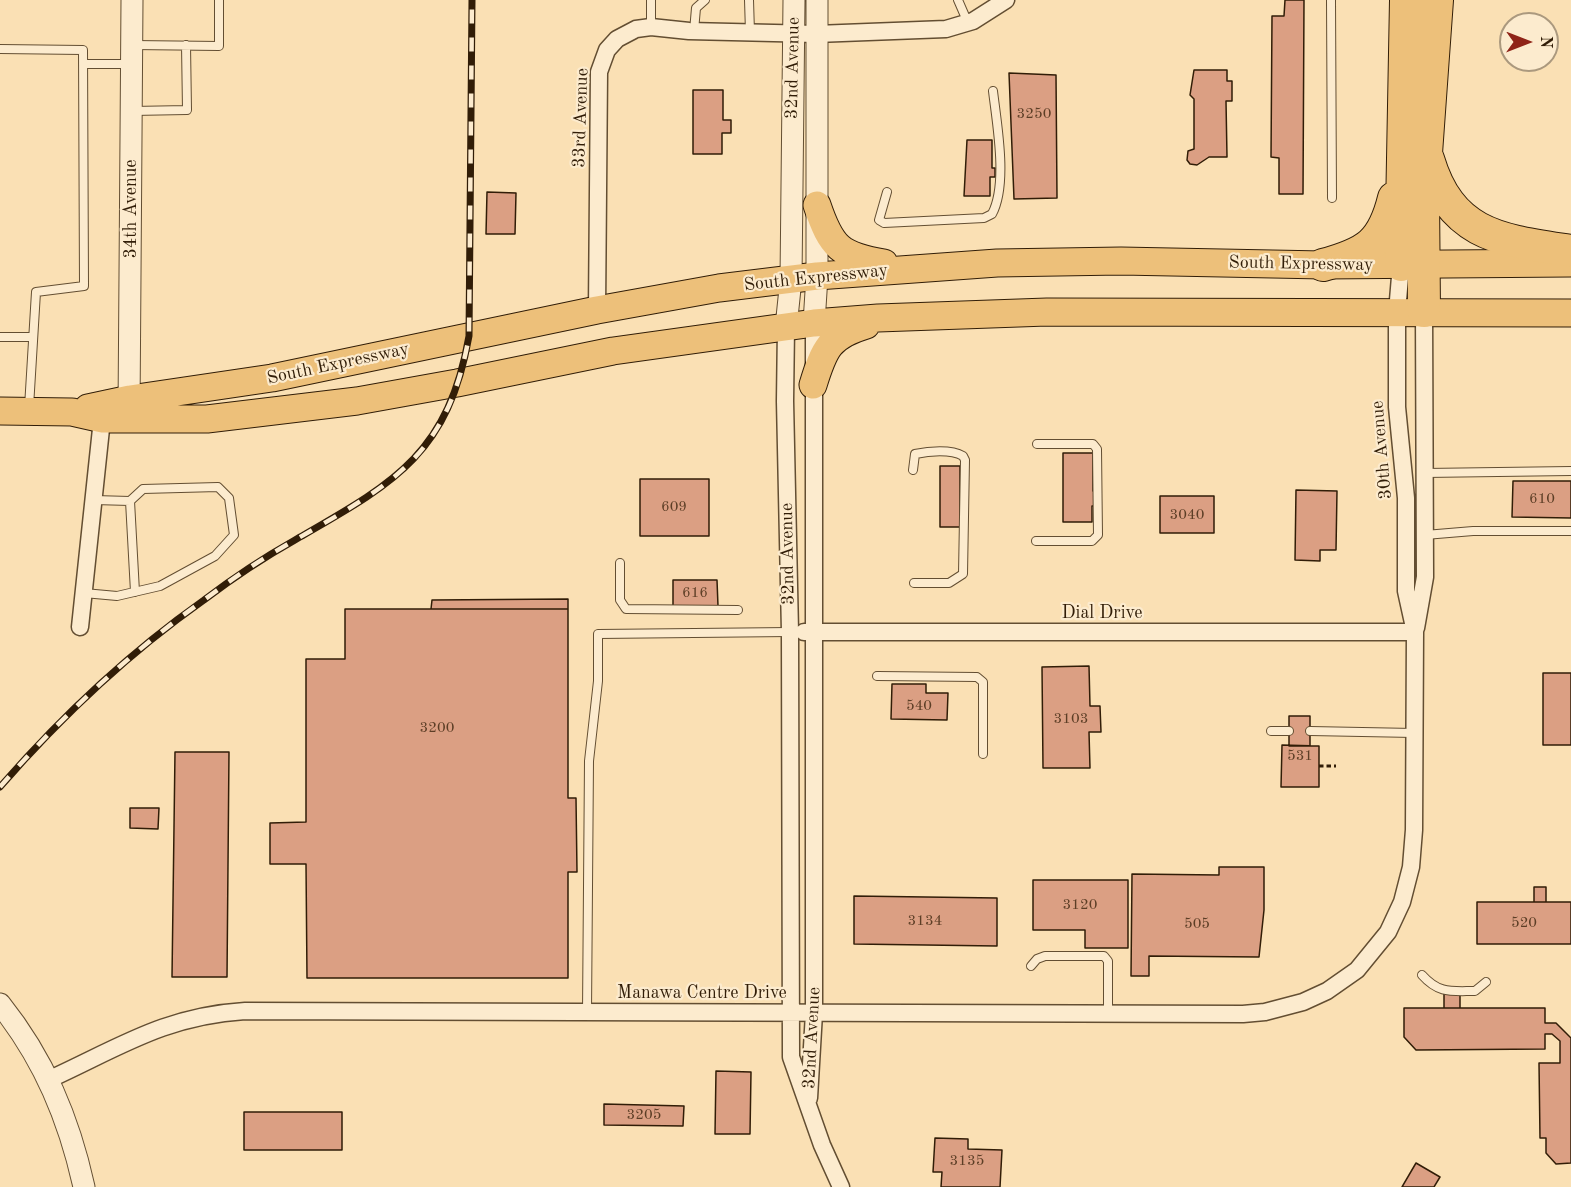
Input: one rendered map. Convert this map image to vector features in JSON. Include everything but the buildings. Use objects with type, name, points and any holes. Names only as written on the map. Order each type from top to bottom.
[{"type":"highway","points":[[1406,0],[1413,145],[1410,311]]},
{"type":"highway","points":[[1323,266],[1354,257],[1377,239],[1390,211],[1413,145],[1437,0]]},
{"type":"highway","points":[[1413,145],[1450,206],[1471,224],[1506,240],[1571,252]]},
{"type":"main road","points":[[817,205],[830,238],[845,253],[869,260],[921,268]]},
{"type":"main road","name":"South Expressway","points":[[116,410],[597,310],[719,288],[817,276],[997,263],[1121,261],[1323,266],[1571,263]]},
{"type":"main road","name":"South Expressway","points":[[0,411],[116,410],[207,420],[346,402],[458,383],[613,351],[814,323],[896,317],[1047,312],[1571,312]]},
{"type":"main road","points":[[813,385],[823,357],[836,338],[847,331],[896,317]]},
{"type":"street","name":"34th Avenue","points":[[116,410],[132,111],[132,0]]},
{"type":"street","name":"32nd Avenue","points":[[794,0],[790,279],[784,401],[790,632],[791,1057],[822,1145],[841,1187]]},
{"type":"street","name":"32nd Avenue","points":[[809,1105],[814,1013],[813,385],[817,276],[817,0]]},
{"type":"street","name":"33rd Avenue","points":[[597,310],[599,72],[607,50],[617,39],[636,28],[651,27],[694,31],[816,34],[946,29],[968,23],[1006,0]]},
{"type":"street","name":"30th Avenue","points":[[1358,970],[1388,932],[1407,887],[1413,849],[1415,632],[1425,578],[1425,473],[1410,311]]},
{"type":"street","name":"30th Avenue","points":[[1410,311],[1397,407],[1406,498],[1406,591],[1415,632]]},
{"type":"street","points":[[80,627],[94,500],[116,410]]},
{"type":"street","name":"Dial Drive","points":[[790,632],[1415,632]]},
{"type":"street","name":"Manawa Centre Drive","points":[[50,1079],[162,1026],[223,1012],[1265,1012],[1315,997],[1358,970]]},
{"type":"street","points":[[0,1004],[50,1079],[68,1127],[84,1187]]},
{"type":"lane","points":[[83,64],[186,45],[219,46],[219,0]]},
{"type":"lane","points":[[651,0],[651,27]]},
{"type":"lane","points":[[694,31],[696,4],[705,0]]},
{"type":"lane","points":[[749,0],[750,32]]},
{"type":"lane","points":[[958,0],[968,23]]},
{"type":"lane","points":[[1331,0],[1332,198]]},
{"type":"lane","points":[[132,111],[187,110],[186,45]]},
{"type":"lane","points":[[0,49],[83,50],[84,286],[36,292],[28,411]]},
{"type":"lane","points":[[887,192],[879,220],[884,223],[984,218],[992,214],[999,191],[999,138],[993,91]]},
{"type":"lane","points":[[0,337],[33,337]]},
{"type":"lane","points":[[1036,541],[1092,541],[1098,535],[1097,449],[1093,444],[1037,444]]},
{"type":"lane","points":[[913,470],[915,454],[954,452],[963,456],[965,460],[963,574],[949,583],[914,584]]},
{"type":"lane","points":[[1425,473],[1571,471]]},
{"type":"lane","points":[[84,593],[117,596],[160,586],[215,556],[234,535],[229,498],[218,487],[143,489],[130,501],[94,500]]},
{"type":"lane","points":[[130,501],[135,592]]},
{"type":"lane","points":[[1425,535],[1473,531],[1571,531]]},
{"type":"lane","points":[[620,563],[620,600],[626,609],[738,610]]},
{"type":"lane","points":[[587,1012],[589,761],[598,681],[598,634],[790,632]]},
{"type":"lane","points":[[877,676],[977,677],[983,682],[983,754]]},
{"type":"lane","points":[[1271,731],[1290,731]]},
{"type":"lane","points":[[1310,732],[1414,733]]},
{"type":"lane","points":[[1031,966],[1037,959],[1045,956],[1104,956],[1108,961],[1108,1012]]},
{"type":"lane","points":[[1422,975],[1433,987],[1444,990],[1475,991],[1486,982]]},
{"type":"path","points":[[1319,766],[1336,766]]},
{"type":"railway","points":[[0,787],[71,711],[122,664],[176,620],[248,568],[360,501],[387,482],[410,462],[430,439],[447,411],[459,377],[469,336],[472,0]]}]
